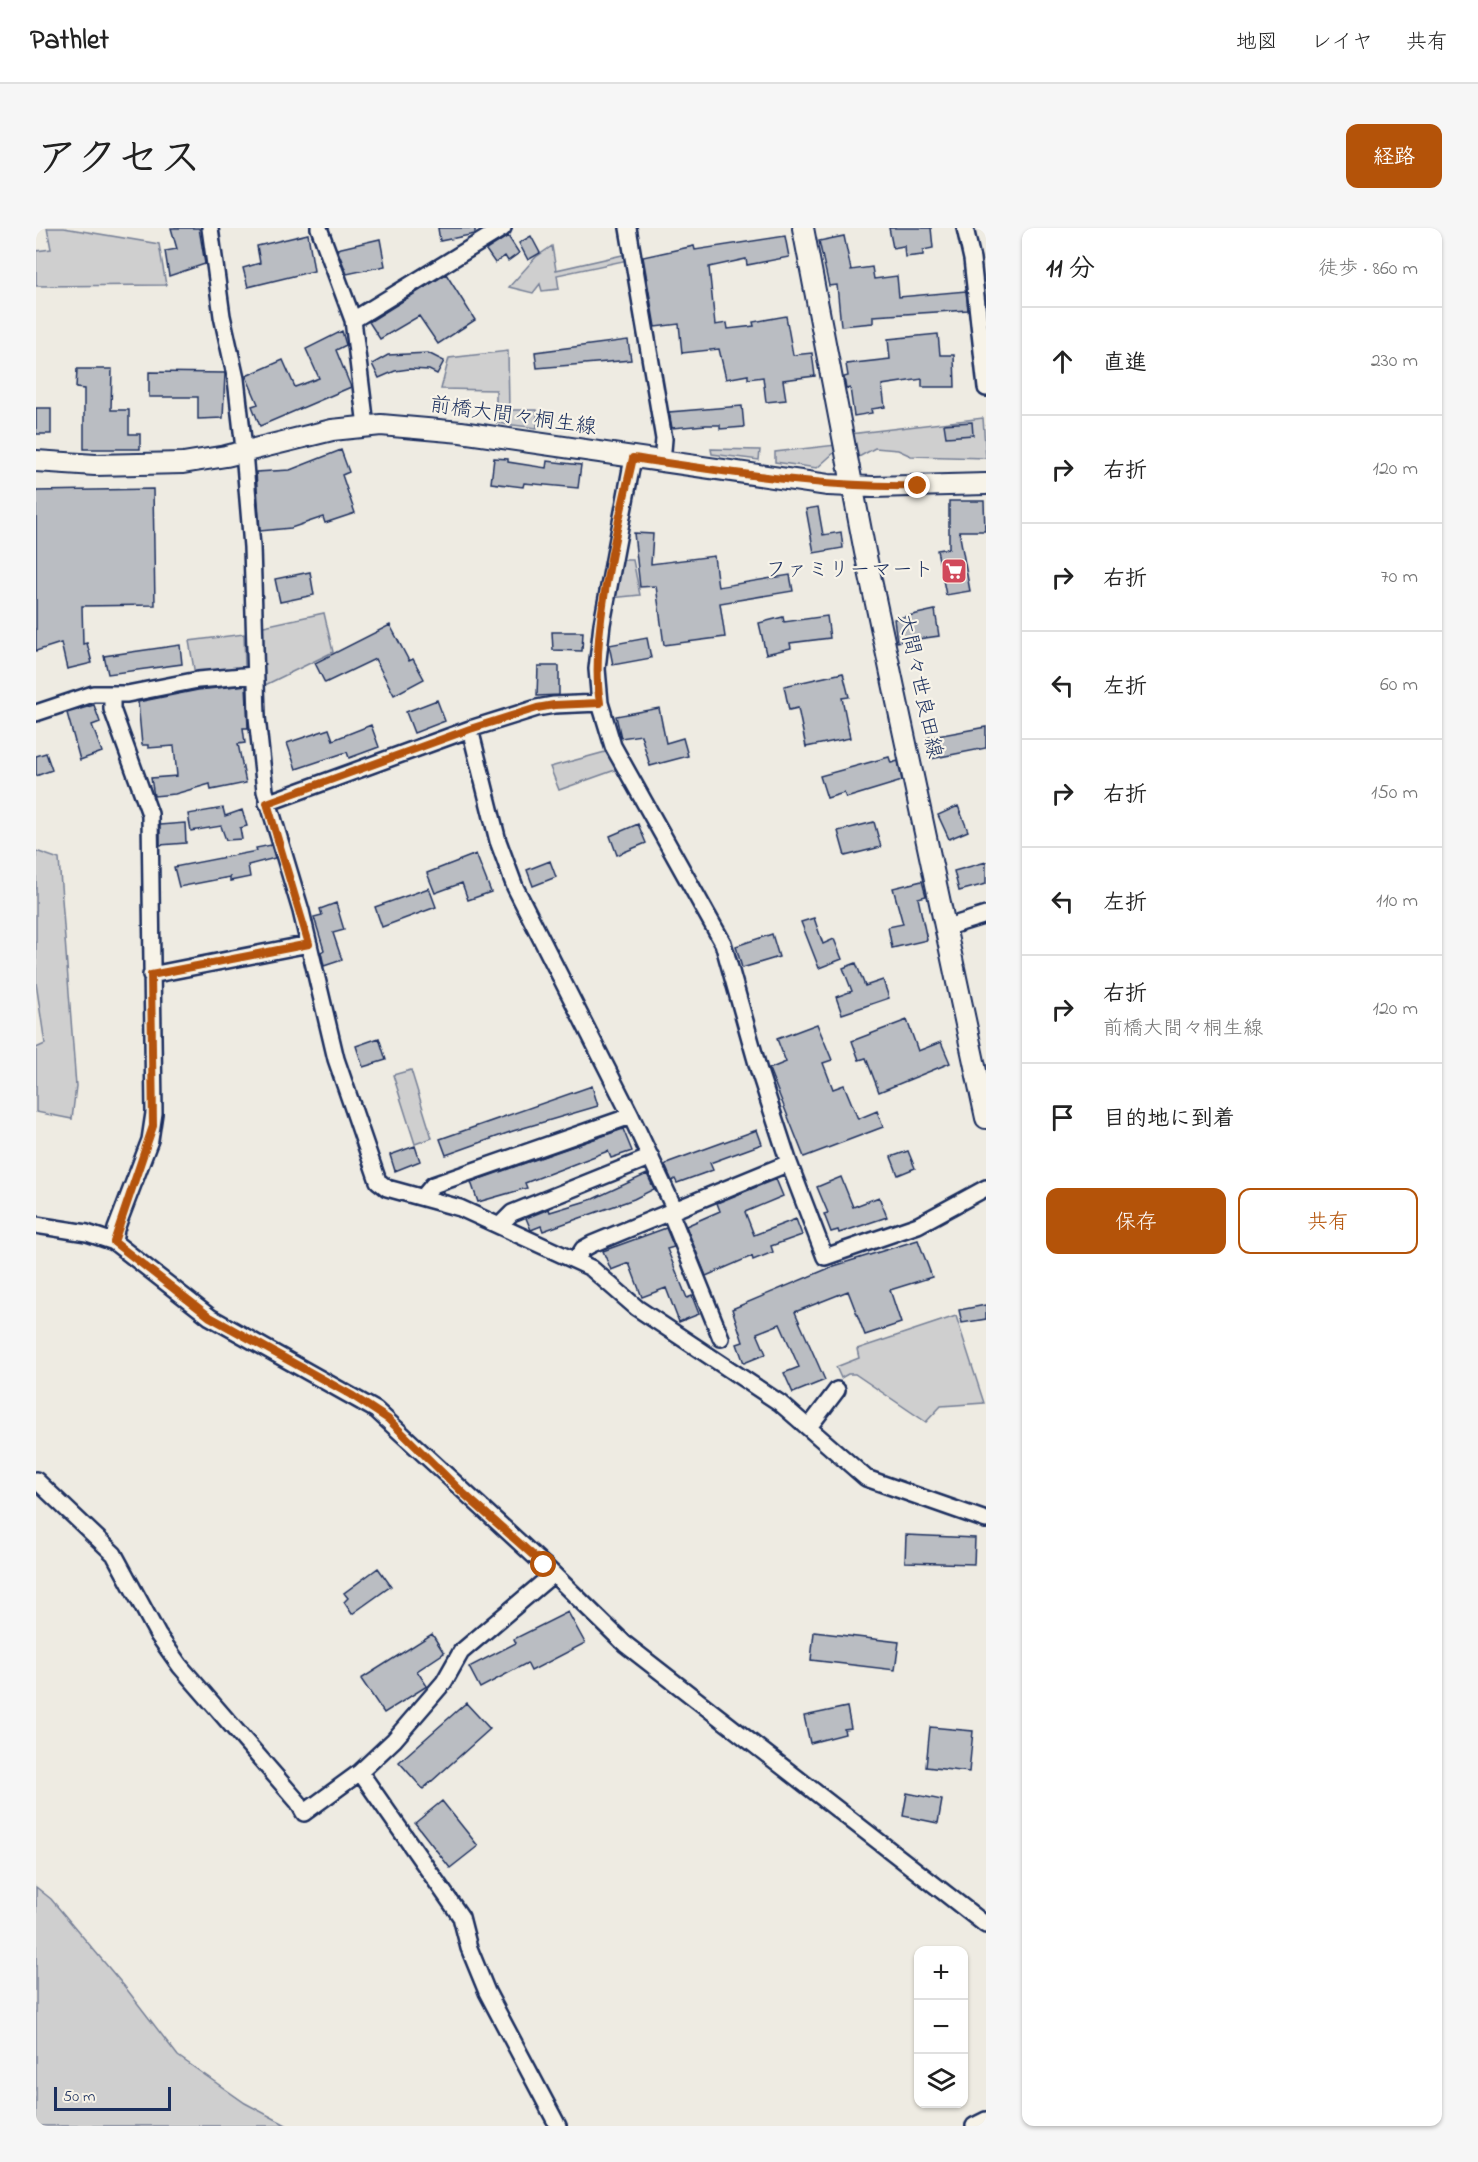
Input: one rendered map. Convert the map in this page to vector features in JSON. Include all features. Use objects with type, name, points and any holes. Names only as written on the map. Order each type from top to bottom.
[{"type":"main road","name":"大間々世良田線","points":[[803,228],[852,487],[947,927],[979,1052],[986,1118]]},
{"type":"main road","name":"前橋大間々桐生線","points":[[36,461],[151,465],[183,463],[244,452],[332,430],[366,426],[461,432],[852,487],[986,484]]},
{"type":"street","points":[[210,228],[222,316],[236,379],[244,452],[252,547],[254,675],[267,803],[309,944],[336,1059],[381,1186],[460,1208],[501,1225],[556,1254],[576,1260],[598,1273],[637,1308],[737,1372],[809,1427],[866,1478],[986,1520]]},
{"type":"street","points":[[319,228],[353,320],[366,426]]},
{"type":"street","points":[[353,320],[503,228]]},
{"type":"street","points":[[628,228],[663,430],[662,462]]},
{"type":"street","points":[[965,228],[972,259],[986,388]]},
{"type":"street","points":[[633,458],[602,624],[597,669],[600,703],[613,746],[723,943],[759,1071],[789,1163],[825,1257],[918,1225],[986,1188]]},
{"type":"street","points":[[36,713],[93,694],[112,695],[198,680],[254,675]]},
{"type":"street","points":[[112,695],[112,709],[149,806],[153,1126],[114,1242]]},
{"type":"street","points":[[267,803],[470,729],[546,706],[600,703]]},
{"type":"street","points":[[470,729],[498,841],[515,886],[651,1157],[721,1338]]},
{"type":"street","points":[[947,927],[986,915]]},
{"type":"street","points":[[151,975],[309,944]]},
{"type":"street","points":[[423,1197],[433,1185],[631,1116]]},
{"type":"street","points":[[501,1225],[512,1213],[651,1157]]},
{"type":"street","points":[[576,1260],[583,1249],[789,1163]]},
{"type":"street","points":[[36,1225],[87,1233],[114,1242],[210,1317],[353,1396],[388,1419],[463,1493],[553,1574],[625,1644],[986,1925]]},
{"type":"street","points":[[809,1427],[837,1390]]},
{"type":"street","points":[[36,1480],[114,1554],[158,1635],[180,1666],[298,1802],[304,1813],[360,1772],[394,1740],[444,1683],[461,1652],[553,1574]]},
{"type":"street","points":[[360,1772],[461,1917],[469,1948],[487,1992],[558,2126]]},
{"type":"street","points":[[974,2126],[986,2120]]},
{"type":"shaded area","points":[[47,228],[64,228],[159,244],[166,285],[36,286],[36,251],[51,249]]},
{"type":"shaded area","points":[[552,246],[556,270],[627,254],[628,260],[557,275],[559,289],[542,291],[540,284],[533,293],[509,287],[536,257]]},
{"type":"shaded area","points":[[508,351],[509,410],[537,410],[537,428],[496,423],[496,390],[441,389],[449,358]]},
{"type":"shaded area","points":[[983,418],[986,458],[911,456],[898,450],[875,448],[855,459],[850,434]]},
{"type":"shaded area","points":[[836,445],[836,451],[817,468],[775,462],[775,452]]},
{"type":"shaded area","points":[[711,449],[760,450],[759,460],[712,454]]},
{"type":"shaded area","points":[[617,560],[633,560],[640,595],[611,598]]},
{"type":"shaded area","points":[[324,613],[333,652],[261,687],[259,627]]},
{"type":"shaded area","points":[[244,634],[245,668],[195,675],[189,641]]},
{"type":"shaded area","points":[[609,751],[618,769],[559,790],[550,767]]},
{"type":"shaded area","points":[[36,851],[59,859],[76,1086],[72,1119],[36,1112],[36,1048],[45,1044],[36,983]]},
{"type":"shaded area","points":[[411,1070],[432,1138],[415,1144],[393,1075]]},
{"type":"shaded area","points":[[956,1316],[984,1403],[941,1406],[926,1422],[855,1374],[848,1374],[841,1378],[836,1367],[859,1358],[857,1349]]},
{"type":"shaded area","points":[[36,1887],[51,1899],[125,1987],[178,2056],[245,2103],[288,2126],[36,2126]]},
{"type":"building","points":[[171,228],[199,228],[205,264],[169,276],[165,251],[177,249]]},
{"type":"building","points":[[438,228],[475,228],[475,234],[440,241]]},
{"type":"building","points":[[889,228],[931,228],[933,248],[923,250],[923,255],[905,257],[904,246],[893,248]]},
{"type":"building","points":[[308,234],[314,271],[248,287],[243,268],[260,263],[257,246]]},
{"type":"building","points":[[508,236],[519,253],[508,261],[505,256],[495,263],[486,250]]},
{"type":"building","points":[[531,236],[540,253],[528,260],[519,243]]},
{"type":"building","points":[[785,236],[789,257],[747,265],[746,259],[709,267],[715,325],[727,323],[728,329],[754,326],[753,322],[786,316],[793,355],[812,353],[815,376],[783,380],[786,400],[766,402],[763,377],[748,379],[748,375],[726,379],[719,349],[682,353],[679,324],[655,327],[643,257],[694,246],[695,250]]},
{"type":"building","points":[[844,236],[851,270],[872,267],[874,279],[897,276],[899,297],[966,291],[968,310],[873,316],[873,323],[841,326],[837,285],[829,286],[819,241]]},
{"type":"building","points":[[380,239],[385,266],[347,274],[337,249]]},
{"type":"building","points":[[446,274],[475,320],[438,344],[419,316],[380,339],[369,322]]},
{"type":"building","points":[[342,331],[346,345],[336,350],[351,387],[260,426],[252,406],[258,404],[246,376],[283,360],[295,387],[319,378],[306,349]]},
{"type":"building","points":[[938,334],[940,355],[954,355],[955,387],[922,387],[922,379],[882,385],[885,407],[871,409],[872,413],[854,416],[850,388],[846,389],[844,377],[848,376],[846,364],[890,359],[888,339]]},
{"type":"building","points":[[628,340],[631,360],[537,368],[535,352]]},
{"type":"building","points":[[428,353],[444,361],[437,374],[429,370],[409,369],[395,371],[379,378],[372,364],[388,355]]},
{"type":"building","points":[[77,369],[112,369],[111,410],[129,410],[129,434],[140,434],[140,449],[84,449],[84,389],[76,388]]},
{"type":"building","points":[[149,372],[225,373],[223,418],[198,419],[198,397],[149,397]]},
{"type":"building","points":[[742,406],[744,427],[720,429],[720,425],[706,425],[672,428],[669,412]]},
{"type":"building","points":[[36,408],[51,408],[51,434],[36,434]]},
{"type":"building","points":[[972,422],[973,435],[946,437],[944,424]]},
{"type":"building","points":[[341,450],[349,472],[342,475],[355,513],[325,523],[323,517],[291,528],[260,531],[256,472],[290,470]]},
{"type":"building","points":[[494,458],[546,468],[547,461],[581,465],[578,488],[524,483],[523,487],[491,483]]},
{"type":"building","points":[[153,489],[155,605],[82,606],[83,644],[87,643],[92,663],[67,669],[61,643],[36,651],[36,491]]},
{"type":"building","points":[[949,501],[984,501],[985,531],[959,531],[970,591],[946,595],[937,550],[949,548]]},
{"type":"building","points":[[818,507],[823,535],[841,532],[843,548],[814,553],[806,509]]},
{"type":"building","points":[[634,533],[653,534],[651,564],[714,556],[718,587],[790,575],[793,591],[720,603],[725,637],[664,645],[656,586],[640,587]]},
{"type":"building","points":[[310,572],[314,595],[280,602],[275,579]]},
{"type":"building","points":[[935,610],[939,636],[897,642],[894,619]]},
{"type":"building","points":[[827,616],[830,638],[790,643],[791,648],[766,654],[759,623],[783,617],[784,622]]},
{"type":"building","points":[[390,625],[409,661],[413,659],[424,679],[394,695],[375,659],[325,683],[315,663]]},
{"type":"building","points":[[552,632],[583,632],[582,651],[553,650]]},
{"type":"building","points":[[647,638],[651,658],[613,665],[609,645]]},
{"type":"building","points":[[180,645],[182,664],[108,674],[104,656]]},
{"type":"building","points":[[538,666],[559,666],[559,695],[537,696]]},
{"type":"building","points":[[843,673],[849,697],[842,698],[850,738],[806,747],[798,708],[789,710],[784,686]]},
{"type":"building","points":[[246,685],[248,728],[243,728],[245,743],[238,744],[246,783],[211,790],[210,784],[175,794],[154,796],[151,778],[177,776],[174,746],[148,748],[148,745],[142,745],[138,702],[198,690]]},
{"type":"building","points":[[437,700],[445,721],[414,733],[406,712]]},
{"type":"building","points":[[94,705],[100,722],[92,725],[102,752],[80,760],[67,713]]},
{"type":"building","points":[[659,708],[666,743],[683,738],[688,756],[650,766],[641,735],[621,738],[616,716]]},
{"type":"building","points":[[371,725],[379,747],[349,758],[347,752],[296,769],[287,743],[329,729],[333,740]]},
{"type":"building","points":[[986,727],[986,748],[930,759],[926,738]]},
{"type":"building","points":[[46,753],[52,770],[36,776],[36,756]]},
{"type":"building","points":[[889,757],[891,763],[898,761],[902,781],[846,798],[844,793],[827,798],[820,776]]},
{"type":"building","points":[[958,806],[968,831],[949,839],[938,815]]},
{"type":"building","points":[[223,808],[225,816],[242,810],[247,826],[240,828],[242,839],[226,840],[221,826],[191,831],[188,814]]},
{"type":"building","points":[[874,822],[881,847],[845,856],[838,831]]},
{"type":"building","points":[[185,823],[186,843],[160,845],[160,825]]},
{"type":"building","points":[[638,824],[646,843],[617,855],[610,836]]},
{"type":"building","points":[[271,845],[275,858],[248,865],[250,877],[230,881],[230,877],[179,887],[174,867],[257,851],[256,848]]},
{"type":"building","points":[[476,854],[491,892],[468,900],[462,883],[435,893],[427,873]]},
{"type":"building","points":[[550,861],[556,877],[533,886],[527,870]]},
{"type":"building","points":[[986,862],[986,884],[959,891],[954,871]]},
{"type":"building","points":[[922,881],[926,896],[918,898],[927,940],[892,948],[888,927],[903,924],[893,888]]},
{"type":"building","points":[[429,888],[436,907],[382,927],[375,907]]},
{"type":"building","points":[[336,903],[344,930],[333,933],[342,960],[324,966],[321,952],[324,950],[314,917],[322,915],[320,909]]},
{"type":"building","points":[[814,918],[823,944],[834,939],[842,959],[819,968],[801,922]]},
{"type":"building","points":[[772,934],[779,957],[742,968],[736,946]]},
{"type":"building","points":[[856,963],[865,986],[883,980],[889,998],[842,1014],[836,997],[852,991],[843,968]]},
{"type":"building","points":[[907,1020],[918,1051],[941,1042],[950,1063],[879,1092],[866,1058],[859,1060],[852,1041]]},
{"type":"building","points":[[817,1024],[832,1060],[823,1063],[833,1089],[844,1085],[858,1119],[877,1111],[883,1127],[804,1157],[769,1069],[786,1062],[777,1039]]},
{"type":"building","points":[[379,1038],[386,1060],[363,1067],[356,1046]]},
{"type":"building","points":[[592,1086],[598,1106],[513,1131],[446,1155],[440,1139]]},
{"type":"building","points":[[623,1129],[632,1151],[611,1158],[608,1151],[525,1183],[527,1188],[478,1202],[471,1182]]},
{"type":"building","points":[[757,1130],[762,1144],[710,1163],[713,1170],[677,1183],[675,1179],[672,1181],[665,1165],[669,1162]]},
{"type":"building","points":[[415,1146],[420,1161],[395,1171],[390,1155]]},
{"type":"building","points":[[908,1151],[915,1168],[898,1175],[891,1157]]},
{"type":"building","points":[[647,1174],[654,1189],[634,1199],[543,1231],[541,1226],[531,1230],[526,1218],[549,1209],[550,1212],[593,1199]]},
{"type":"building","points":[[841,1177],[853,1207],[879,1197],[887,1217],[839,1233],[838,1230],[831,1232],[824,1214],[828,1213],[817,1187]]},
{"type":"building","points":[[776,1179],[783,1196],[745,1212],[754,1235],[796,1219],[802,1235],[771,1246],[773,1252],[753,1260],[752,1256],[706,1276],[686,1226],[720,1211],[717,1203]]},
{"type":"building","points":[[666,1228],[674,1247],[667,1249],[687,1298],[692,1296],[699,1314],[679,1322],[666,1288],[642,1297],[629,1263],[611,1270],[603,1251]]},
{"type":"building","points":[[918,1240],[932,1277],[890,1290],[901,1323],[865,1335],[848,1291],[795,1312],[825,1380],[793,1393],[784,1373],[799,1367],[780,1324],[757,1333],[766,1354],[744,1363],[737,1344],[743,1342],[732,1309],[834,1266]]},
{"type":"building","points":[[986,1305],[986,1319],[962,1323],[959,1310]]},
{"type":"building","points":[[906,1535],[975,1538],[974,1564],[905,1562]]},
{"type":"building","points":[[378,1568],[391,1586],[352,1614],[344,1602],[348,1598],[344,1593]]},
{"type":"building","points":[[568,1612],[585,1643],[531,1671],[527,1663],[480,1688],[469,1667],[516,1643],[514,1639]]},
{"type":"building","points":[[814,1632],[899,1642],[895,1670],[811,1660]]},
{"type":"building","points":[[432,1634],[444,1653],[417,1671],[427,1686],[384,1713],[361,1679]]},
{"type":"building","points":[[466,1703],[490,1729],[423,1789],[399,1762]]},
{"type":"building","points":[[847,1707],[851,1728],[844,1729],[845,1734],[810,1743],[804,1716]]},
{"type":"building","points":[[930,1727],[973,1731],[969,1772],[926,1767]]},
{"type":"building","points":[[907,1793],[942,1800],[938,1823],[903,1816]]},
{"type":"building","points":[[442,1801],[478,1846],[450,1868],[415,1823]]},
{"type":"place","name":"ファミリーマート","points":[[954,571]]},
{"type":"route","points":[[544,1565],[463,1493],[388,1419],[353,1396],[210,1317],[130,1252],[114,1242],[116,1229],[150,1140],[153,1126],[151,975],[309,944],[267,803],[470,729],[537,708],[600,703],[597,669],[602,624],[633,458],[807,483],[852,487],[918,486]]}]
